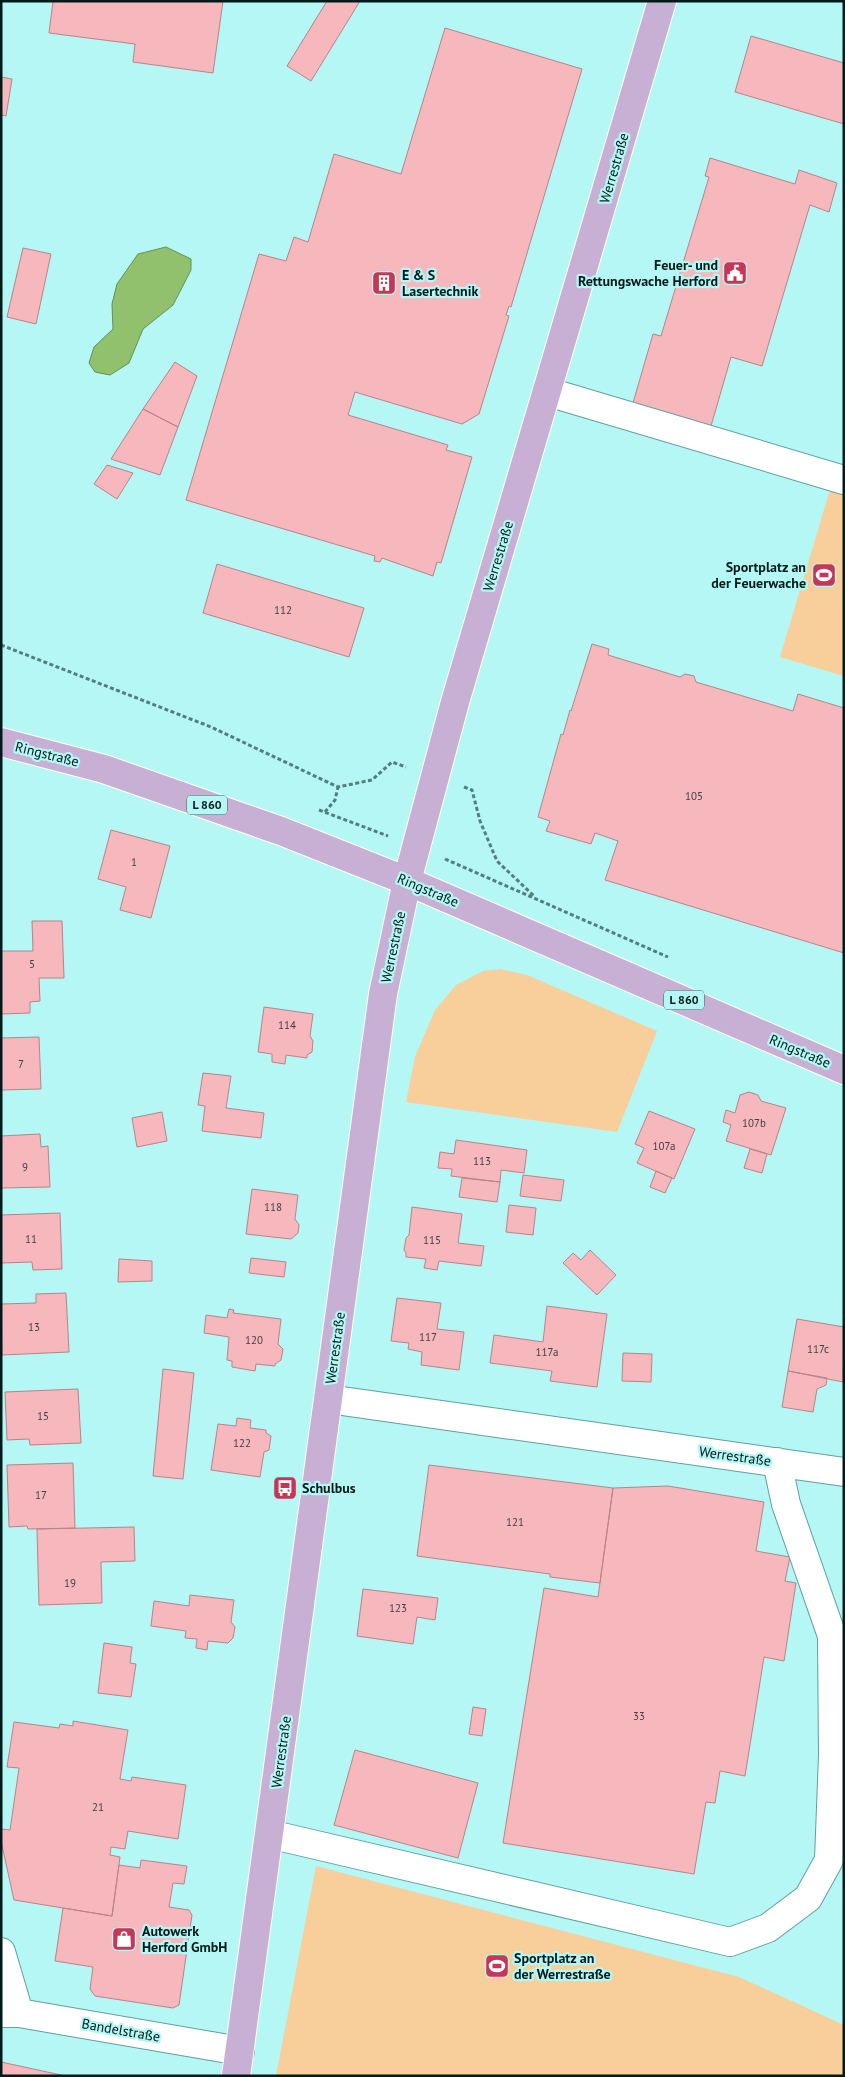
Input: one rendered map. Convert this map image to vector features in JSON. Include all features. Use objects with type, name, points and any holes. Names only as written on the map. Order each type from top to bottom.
[{"type":"main road","name":"Werrestraße","points":[[238,2063],[383,994],[407,881],[434,778],[486,595],[548,392],[662,1]]},
{"type":"main road","name":"Ringstraße","points":[[1,742],[104,769],[281,831],[407,881],[844,1070]]},
{"type":"street","points":[[548,392],[844,480]]},
{"type":"street","name":"Werrestraße","points":[[328,1399],[844,1472]]},
{"type":"street","points":[[269,1834],[730,1942],[768,1928],[808,1898],[830,1860],[833,1755],[832,1636],[786,1504],[777,1462]]},
{"type":"street","points":[[1,1952],[10,2013]]},
{"type":"street","name":"Bandelstraße","points":[[10,2013],[238,2063]]},
{"type":"path","points":[[1,645],[210,726],[338,787],[372,780],[392,762],[472,790],[480,821],[497,861],[537,899],[524,931]]},
{"type":"path","points":[[325,812],[335,800],[338,787]]},
{"type":"shaded area","points":[[166,247],[191,259],[191,270],[173,305],[143,329],[129,363],[110,375],[95,372],[89,363],[94,347],[113,329],[112,304],[117,284],[138,254]]},
{"type":"shaded area","name":"Sportplatz an der Feuerwache","points":[[838,463],[844,465],[844,676],[780,657]]},
{"type":"shaded area","points":[[500,969],[527,975],[657,1031],[617,1132],[406,1102],[415,1057],[435,1010],[456,985],[483,971]]},
{"type":"shaded area","name":"Sportplatz an der Werrestraße","points":[[316,1866],[739,1977],[844,2025],[844,2076],[276,2076]]},
{"type":"building","points":[[53,1],[223,1],[213,73],[133,62],[135,44],[49,33]]},
{"type":"building","points":[[327,1],[360,1],[311,81],[287,66]]},
{"type":"building","name":"E & S Lasertechnik","points":[[445,28],[582,69],[511,307],[509,306],[506,315],[509,316],[479,414],[462,424],[355,392],[348,415],[448,445],[446,450],[472,457],[441,563],[437,562],[433,576],[382,558],[380,562],[374,561],[375,556],[186,500],[259,254],[286,261],[294,237],[308,242],[334,154],[401,174]]},
{"type":"building","points":[[751,36],[844,63],[844,124],[735,92]]},
{"type":"building","points":[[1,77],[12,79],[6,116],[1,115]]},
{"type":"building","name":"Feuer- und Rettungswache Herford","points":[[710,158],[795,184],[799,170],[837,183],[829,212],[810,205],[762,366],[731,357],[711,426],[633,403],[653,334],[661,336],[709,177],[705,176]]},
{"type":"building","points":[[23,248],[51,254],[36,324],[7,317]]},
{"type":"building","points":[[175,362],[197,376],[178,427],[143,409]]},
{"type":"building","points":[[143,409],[178,427],[160,475],[111,459]]},
{"type":"building","points":[[107,465],[133,473],[117,499],[94,484]]},
{"type":"building","points":[[217,564],[364,608],[349,657],[203,613]]},
{"type":"building","points":[[592,644],[609,649],[608,655],[680,677],[685,674],[694,676],[696,682],[793,711],[798,694],[844,708],[844,953],[605,880],[618,841],[595,833],[591,844],[546,831],[550,821],[538,817],[561,734],[563,735]]},
{"type":"building","points":[[111,830],[170,846],[151,918],[120,910],[126,887],[98,879]]},
{"type":"building","points":[[32,921],[62,921],[64,978],[39,978],[40,1001],[30,1002],[30,1013],[1,1014],[1,951],[33,951]]},
{"type":"building","points":[[264,1007],[313,1014],[310,1036],[313,1041],[312,1052],[307,1055],[307,1058],[286,1055],[285,1064],[272,1062],[272,1054],[258,1052]]},
{"type":"building","points":[[39,1037],[41,1089],[1,1090],[1,1038]]},
{"type":"building","points":[[203,1073],[231,1076],[226,1108],[264,1113],[261,1138],[202,1131],[205,1106],[198,1105]]},
{"type":"building","points":[[749,1092],[758,1095],[761,1101],[786,1108],[771,1155],[726,1141],[731,1125],[723,1122],[726,1110],[735,1113],[740,1095]]},
{"type":"building","points":[[649,1111],[695,1129],[674,1179],[637,1163],[644,1148],[635,1144]]},
{"type":"building","points":[[162,1112],[167,1141],[137,1147],[132,1118]]},
{"type":"building","points":[[40,1134],[41,1147],[48,1146],[50,1187],[1,1188],[1,1136]]},
{"type":"building","points":[[456,1140],[527,1150],[524,1173],[501,1170],[500,1182],[451,1176],[452,1169],[438,1168],[440,1152],[454,1154]]},
{"type":"building","points":[[750,1149],[767,1154],[762,1173],[744,1168]]},
{"type":"building","points":[[656,1171],[672,1178],[665,1193],[650,1187]]},
{"type":"building","points":[[523,1175],[564,1180],[561,1201],[520,1196]]},
{"type":"building","points":[[462,1178],[500,1182],[497,1202],[459,1197]]},
{"type":"building","points":[[252,1189],[298,1195],[295,1219],[299,1225],[298,1233],[291,1239],[246,1234]]},
{"type":"building","points":[[509,1205],[536,1208],[533,1235],[506,1232]]},
{"type":"building","points":[[412,1207],[462,1214],[458,1243],[484,1246],[481,1266],[439,1261],[437,1270],[424,1268],[426,1259],[406,1257],[404,1250],[406,1238],[409,1235]]},
{"type":"building","points":[[60,1213],[62,1269],[33,1270],[32,1262],[1,1263],[1,1215]]},
{"type":"building","points":[[590,1250],[616,1275],[597,1295],[563,1263],[573,1253],[581,1260]]},
{"type":"building","points":[[251,1258],[286,1262],[284,1277],[249,1273]]},
{"type":"building","points":[[119,1259],[152,1261],[152,1281],[118,1282]]},
{"type":"building","points":[[66,1293],[69,1352],[2,1355],[1,1304],[36,1303],[36,1294]]},
{"type":"building","points":[[397,1298],[441,1303],[437,1329],[464,1332],[459,1370],[421,1365],[422,1352],[408,1349],[409,1343],[391,1341]]},
{"type":"building","points":[[547,1306],[607,1314],[597,1387],[550,1381],[552,1371],[490,1363],[494,1335],[543,1342]]},
{"type":"building","points":[[229,1309],[234,1310],[233,1313],[281,1319],[278,1344],[283,1349],[281,1360],[275,1366],[256,1364],[255,1371],[232,1367],[232,1361],[227,1360],[229,1337],[204,1333],[206,1315],[227,1318]]},
{"type":"building","points":[[797,1319],[844,1327],[843,1382],[788,1371]]},
{"type":"building","points":[[623,1353],[652,1354],[651,1382],[622,1381]]},
{"type":"building","points":[[163,1369],[194,1373],[183,1479],[153,1476]]},
{"type":"building","points":[[788,1371],[827,1378],[826,1385],[817,1389],[813,1412],[782,1407]]},
{"type":"building","points":[[78,1389],[81,1443],[30,1445],[29,1439],[7,1440],[5,1392]]},
{"type":"building","points":[[237,1418],[251,1420],[250,1428],[266,1430],[266,1433],[271,1436],[269,1450],[264,1452],[260,1477],[211,1470],[218,1424],[236,1426]]},
{"type":"building","points":[[73,1463],[75,1528],[28,1529],[27,1526],[9,1527],[7,1465]]},
{"type":"building","points":[[429,1465],[613,1488],[600,1583],[550,1577],[550,1574],[417,1556]]},
{"type":"building","points":[[668,1486],[764,1502],[756,1551],[790,1557],[785,1581],[796,1583],[784,1661],[764,1657],[745,1776],[720,1771],[715,1803],[706,1802],[694,1874],[503,1843],[544,1588],[598,1597],[613,1488]]},
{"type":"building","points":[[134,1527],[135,1561],[101,1562],[102,1603],[39,1605],[37,1529]]},
{"type":"building","points":[[363,1589],[438,1598],[435,1620],[417,1617],[413,1644],[357,1636]]},
{"type":"building","points":[[190,1595],[234,1600],[231,1622],[235,1627],[233,1638],[228,1643],[208,1641],[207,1650],[196,1648],[197,1639],[185,1638],[186,1631],[151,1626],[154,1601],[189,1606]]},
{"type":"building","points":[[104,1643],[132,1647],[130,1663],[136,1664],[131,1697],[98,1693]]},
{"type":"building","points":[[473,1707],[486,1709],[482,1736],[469,1734]]},
{"type":"building","points":[[73,1721],[128,1730],[120,1779],[131,1781],[132,1777],[186,1785],[178,1839],[128,1831],[125,1849],[111,1847],[110,1855],[120,1857],[112,1916],[14,1900],[1,1841],[1,1829],[10,1830],[19,1768],[7,1767],[14,1722],[59,1728],[60,1724],[73,1726]]},
{"type":"building","points":[[355,1750],[478,1783],[458,1858],[334,1825]]},
{"type":"building","name":"Autowerk Herford GmbH","points":[[141,1860],[187,1866],[184,1884],[173,1883],[169,1907],[189,1910],[192,1915],[179,2005],[173,2008],[95,1996],[90,1989],[93,1967],[55,1961],[63,1908],[112,1916],[119,1865],[140,1868]]},
{"type":"building","points":[[1,2062],[61,2075],[64,2076],[1,2076]]},
{"type":"place","name":"Feuer- und Rettungswache Herford","points":[[735,273]]},
{"type":"place","name":"E & S Lasertechnik","points":[[384,283]]},
{"type":"place","name":"Sportplatz an der Feuerwache","points":[[824,575]]},
{"type":"place","name":"Schulbus","points":[[285,1488]]},
{"type":"place","name":"Autowerk Herford GmbH","points":[[124,1939]]},
{"type":"place","name":"Sportplatz an der Werrestraße","points":[[497,1966]]}]
